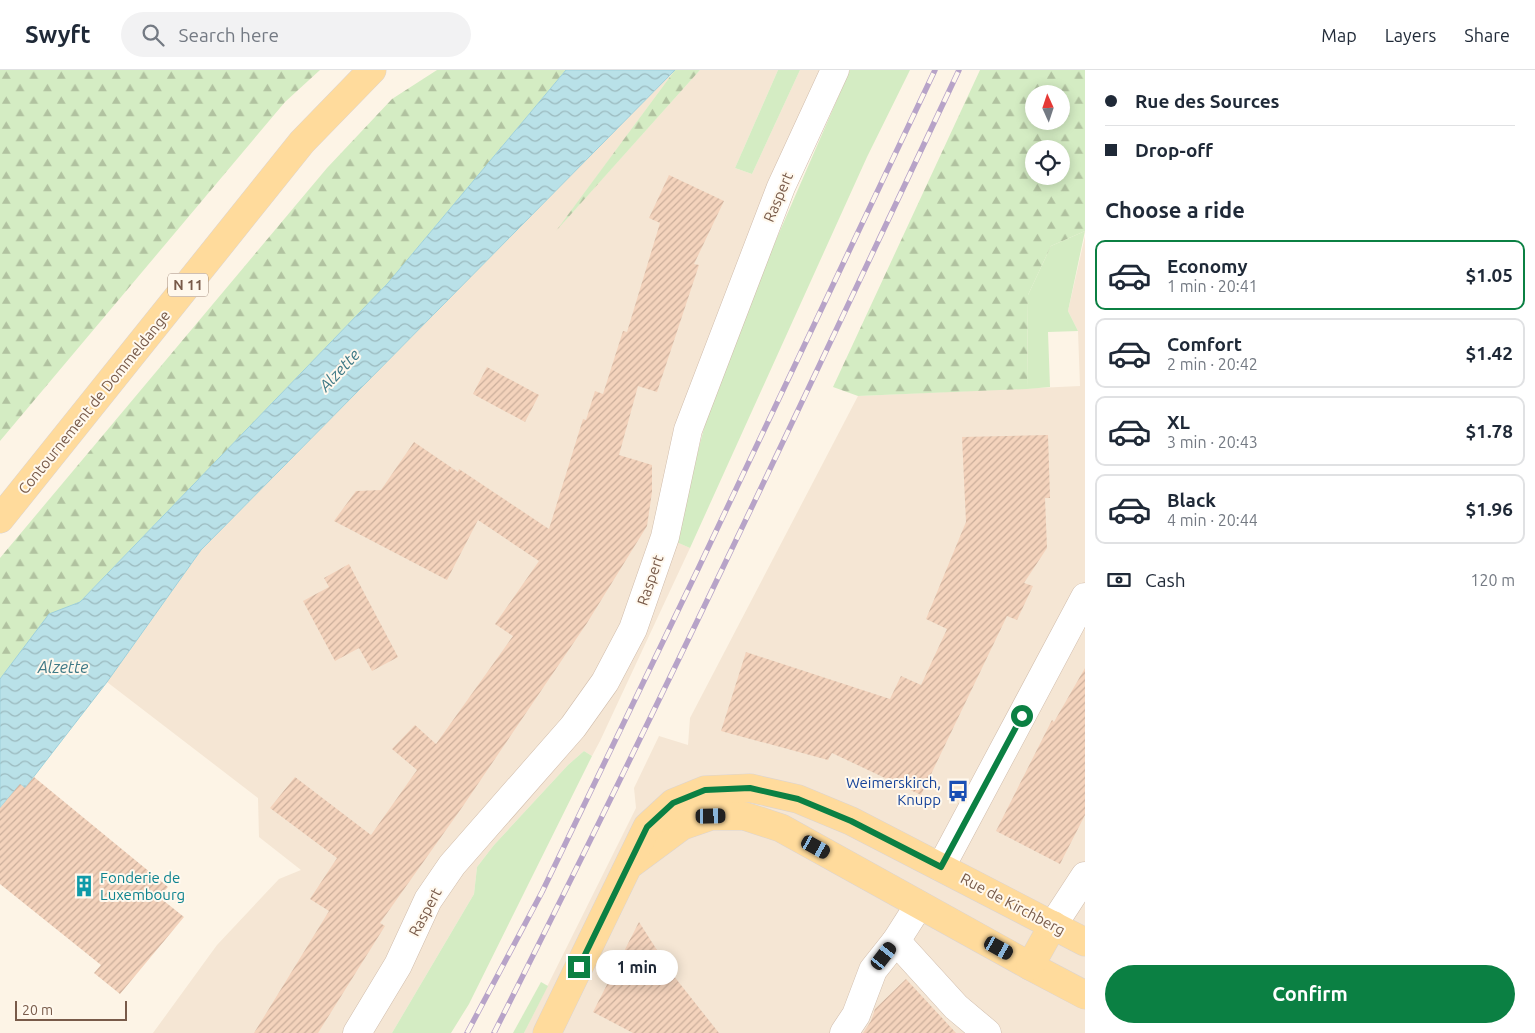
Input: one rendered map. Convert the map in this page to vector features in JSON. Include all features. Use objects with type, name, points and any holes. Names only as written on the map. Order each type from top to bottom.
[{"type":"main road","name":"Contournement de Dommeldange","points":[[5,512],[302,142],[372,70]]},
{"type":"main road","name":"Rue de Kirchberg","points":[[547,1033],[647,827],[673,803],[705,790],[750,788],[798,799],[851,821],[1085,942]]},
{"type":"main road","points":[[626,867],[682,826],[711,816],[744,816],[781,828],[1030,966],[1085,994]]},
{"type":"main road","points":[[919,905],[941,867]]},
{"type":"main road","points":[[1030,966],[1053,925]]},
{"type":"street","name":"Raspert","points":[[357,1033],[398,965],[428,900],[452,865],[573,727],[605,682],[633,629],[665,537],[688,430],[781,187],[835,70]]},
{"type":"street","points":[[941,867],[1085,598]]},
{"type":"street","points":[[1053,925],[1085,876]]},
{"type":"street","points":[[844,1033],[856,1015],[873,970],[896,941],[919,905]]},
{"type":"street","points":[[896,941],[956,1007],[987,1033]]},
{"type":"shaded area","points":[[675,70],[561,225],[700,70],[778,70],[735,168],[752,174],[800,70],[835,70],[781,187],[665,537],[690,548],[592,756],[584,751],[568,765],[494,845],[477,867],[474,894],[392,1033],[153,1033],[217,945],[279,879],[301,870],[259,837],[258,798],[107,682],[201,550]]},
{"type":"shaded area","points":[[1085,236],[1085,1033],[524,1033],[636,808],[634,788],[659,736],[688,745],[690,718],[858,396],[1080,386],[1078,331],[1068,311]]},
{"type":"green space","points":[[0,70],[320,70],[285,102],[0,441]]},
{"type":"green space","points":[[437,70],[566,70],[388,283],[80,602],[49,615],[0,679],[0,558],[327,168],[392,99]]},
{"type":"green space","points":[[675,70],[700,70],[556,231]]},
{"type":"green space","points":[[778,70],[800,70],[752,174],[735,168]]},
{"type":"green space","points":[[850,70],[910,70],[867,157],[690,548],[674,541],[706,421],[749,302]]},
{"type":"green space","points":[[980,70],[1085,70],[1085,231],[1051,246],[1028,295],[1027,389],[858,396],[833,387]]},
{"type":"green space","points":[[1085,231],[1068,311],[1078,331],[1048,332],[1050,387],[1027,389],[1028,295],[1051,246]]},
{"type":"green space","points":[[584,751],[592,756],[469,1004],[451,1033],[392,1033],[474,894],[477,867],[494,845],[568,765]]},
{"type":"green space","points":[[541,982],[548,986],[524,1033],[513,1033]]},
{"type":"water","name":"Alzette","points":[[566,70],[675,70],[201,550],[107,682],[25,788],[20,784],[0,808],[0,679],[49,614],[80,602],[388,283]]},
{"type":"building","points":[[669,175],[724,201],[694,264],[699,265],[657,392],[638,386],[619,455],[652,465],[652,492],[647,526],[587,623],[463,806],[380,923],[385,926],[318,1033],[254,1033],[329,911],[310,899],[337,858],[270,808],[295,777],[371,835],[417,770],[392,749],[415,725],[436,744],[513,636],[495,624],[539,561],[478,520],[447,580],[334,521],[356,491],[381,490],[414,442],[458,472],[459,469],[549,529],[583,419],[586,420],[595,391],[603,394],[623,331],[627,332],[660,223],[649,218]]},
{"type":"building","points":[[487,367],[539,395],[525,422],[473,394]]},
{"type":"building","points":[[1048,435],[1050,498],[1045,498],[1047,548],[1024,583],[1033,586],[1017,620],[1007,616],[921,795],[832,753],[828,760],[721,731],[746,652],[890,699],[901,676],[921,685],[947,629],[926,619],[966,522],[962,437]]},
{"type":"building","points":[[349,564],[398,657],[372,671],[359,648],[335,661],[303,601],[329,587],[324,578]]},
{"type":"building","points":[[1085,668],[1085,815],[1060,864],[996,831],[1052,720],[1054,722]]},
{"type":"building","name":"Fonderie de Luxembourg","points":[[34,777],[168,887],[159,897],[184,917],[120,994],[94,973],[101,965],[0,884],[0,808],[20,784],[25,788]]},
{"type":"building","points":[[639,922],[673,975],[719,1033],[633,1033],[593,1012]]},
{"type":"building","points":[[906,979],[956,1033],[863,1033],[871,1021],[875,1009]]},
{"type":"railway","points":[[467,1033],[542,892],[935,70]]},
{"type":"railway","points":[[494,1033],[672,673],[959,70]]},
{"type":"place","name":"Weimerskirch, Knupp","points":[[958,791]]},
{"type":"place","name":"Fonderie de Luxembourg","points":[[84,886]]},
{"type":"route","points":[[579,967],[647,827],[673,803],[705,790],[750,788],[798,799],[851,821],[941,867],[976,805],[1022,716]]}]
